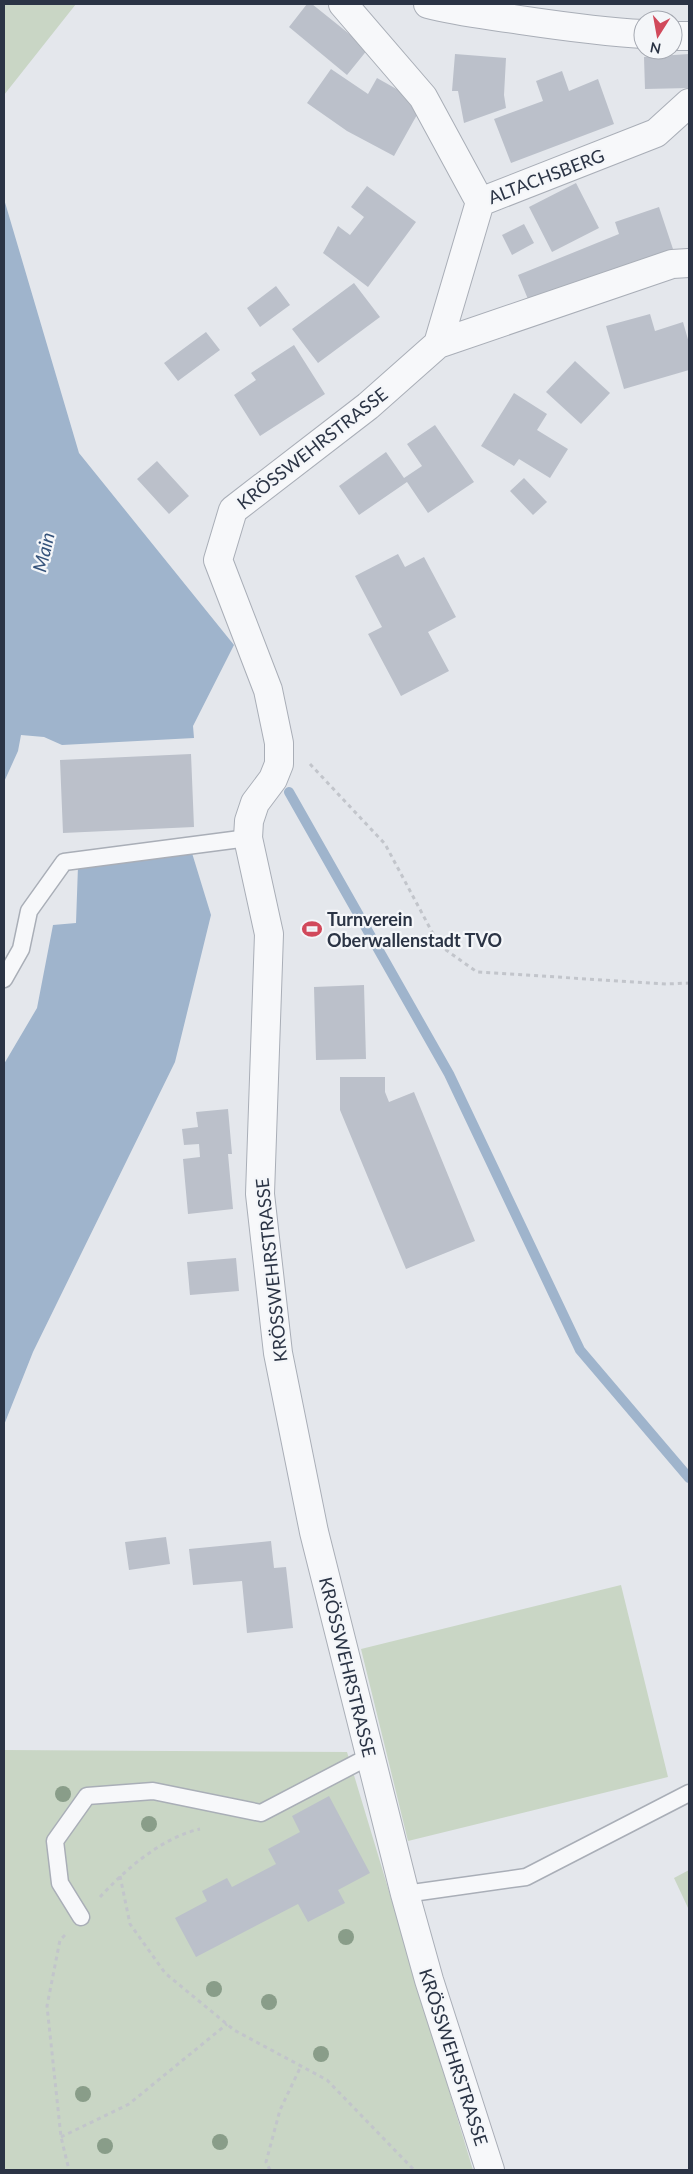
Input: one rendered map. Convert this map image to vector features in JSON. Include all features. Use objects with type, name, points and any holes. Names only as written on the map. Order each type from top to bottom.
[{"type":"street","name":"ALTACHSBERG","points":[[343,4],[423,97],[480,202],[656,133],[689,103]]},
{"type":"street","points":[[428,4],[448,9],[612,33],[633,34]]},
{"type":"street","points":[[438,344],[480,202]]},
{"type":"street","name":"KRÖSSWEHRSTRASSE","points":[[490,2170],[429,1980],[405,1894],[314,1532],[278,1353],[260,1194],[269,934],[248,838],[249,821],[255,803],[274,779],[279,764],[279,743],[268,690],[218,560],[233,510],[368,406],[438,344],[672,264],[689,263]]},
{"type":"lane","points":[[4,979],[21,949],[29,911],[64,862],[248,838]]},
{"type":"lane","points":[[82,1917],[60,1883],[55,1841],[87,1796],[153,1791],[261,1813],[370,1756]]},
{"type":"lane","points":[[405,1894],[526,1877],[689,1794]]},
{"type":"path","points":[[279,743],[303,756],[385,844],[439,945],[478,972],[667,984],[689,983]]},
{"type":"path","points":[[69,2170],[61,2137],[47,2006],[60,1940],[120,1875],[179,1834],[207,1827]]},
{"type":"path","points":[[120,1875],[130,1924],[165,1973],[228,2024],[327,2080],[414,2170]]},
{"type":"path","points":[[61,2137],[129,2104],[228,2024]]},
{"type":"path","points":[[270,2170],[266,2162],[280,2110],[301,2066]]},
{"type":"green space","points":[[4,4],[76,4],[4,95]]},
{"type":"green space","points":[[621,1585],[668,1777],[408,1841],[361,1649]]},
{"type":"green space","points":[[4,1750],[347,1752],[473,2170],[4,2170]]},
{"type":"green space","points":[[689,1870],[689,1910],[674,1878]]},
{"type":"water","name":"Main","points":[[4,199],[79,453],[234,645],[193,726],[194,738],[62,745],[44,737],[21,735],[18,751],[4,782]]},
{"type":"water","points":[[192,853],[211,915],[175,1062],[33,1352],[4,1425],[4,1064],[37,1008],[53,925],[76,923],[78,866]]},
{"type":"building","points":[[307,4],[312,4],[368,49],[347,75],[289,27]]},
{"type":"building","points":[[455,54],[506,58],[504,95],[506,108],[464,123],[458,91],[452,91]]},
{"type":"building","points":[[683,54],[689,54],[689,88],[645,89],[644,60],[683,60]]},
{"type":"building","points":[[331,69],[368,94],[377,78],[423,104],[394,156],[347,131],[307,103]]},
{"type":"building","points":[[562,71],[569,91],[598,79],[614,124],[511,163],[494,119],[543,101],[536,81]]},
{"type":"building","points":[[576,183],[599,228],[552,252],[529,207]]},
{"type":"building","points":[[367,186],[416,222],[368,287],[323,253],[338,226],[350,235],[364,217],[351,207]]},
{"type":"building","points":[[659,207],[673,249],[617,268],[530,304],[518,275],[619,234],[615,222]]},
{"type":"building","points":[[524,224],[534,243],[512,255],[502,235]]},
{"type":"building","points":[[354,283],[380,317],[318,363],[292,329]]},
{"type":"building","points":[[276,286],[290,305],[260,327],[247,308]]},
{"type":"building","points":[[650,314],[655,331],[683,322],[689,343],[689,370],[624,389],[606,326]]},
{"type":"building","points":[[206,332],[220,350],[178,381],[164,363]]},
{"type":"building","points":[[294,345],[325,394],[260,436],[234,395],[256,380],[251,373]]},
{"type":"building","points":[[575,361],[610,393],[581,424],[546,392]]},
{"type":"building","points":[[514,393],[547,414],[537,430],[568,449],[550,478],[519,459],[514,466],[481,446]]},
{"type":"building","points":[[435,425],[474,482],[428,513],[407,482],[359,515],[339,486],[386,452],[404,478],[422,466],[407,444]]},
{"type":"building","points":[[157,461],[189,496],[169,514],[137,479]]},
{"type":"building","points":[[524,478],[547,502],[533,515],[510,491]]},
{"type":"building","points":[[398,554],[405,567],[424,557],[456,617],[428,632],[449,671],[401,696],[368,634],[382,627],[355,576]]},
{"type":"building","points":[[191,754],[194,827],[63,833],[60,760]]},
{"type":"building","points":[[364,985],[366,1059],[316,1060],[314,987]]},
{"type":"building","points":[[340,1077],[385,1077],[385,1092],[389,1102],[414,1092],[475,1241],[406,1269],[340,1110]]},
{"type":"building","points":[[228,1109],[232,1154],[228,1154],[233,1209],[188,1214],[183,1159],[200,1157],[199,1144],[184,1145],[182,1129],[198,1127],[196,1112]]},
{"type":"building","points":[[236,1258],[239,1291],[190,1295],[187,1262]]},
{"type":"building","points":[[166,1537],[170,1564],[129,1570],[125,1542]]},
{"type":"building","points":[[271,1541],[274,1568],[286,1567],[293,1628],[247,1633],[242,1581],[193,1585],[189,1549]]},
{"type":"building","points":[[329,1796],[370,1873],[338,1890],[345,1903],[308,1922],[298,1904],[196,1957],[175,1918],[207,1901],[202,1891],[227,1878],[232,1887],[276,1864],[268,1849],[300,1832],[292,1816]]},
{"type":"waterway","points":[[289,792],[449,1074],[580,1350],[689,1478]]},
{"type":"place","name":"Turnverein Oberwallenstadt TVO","points":[[312,929]]}]
